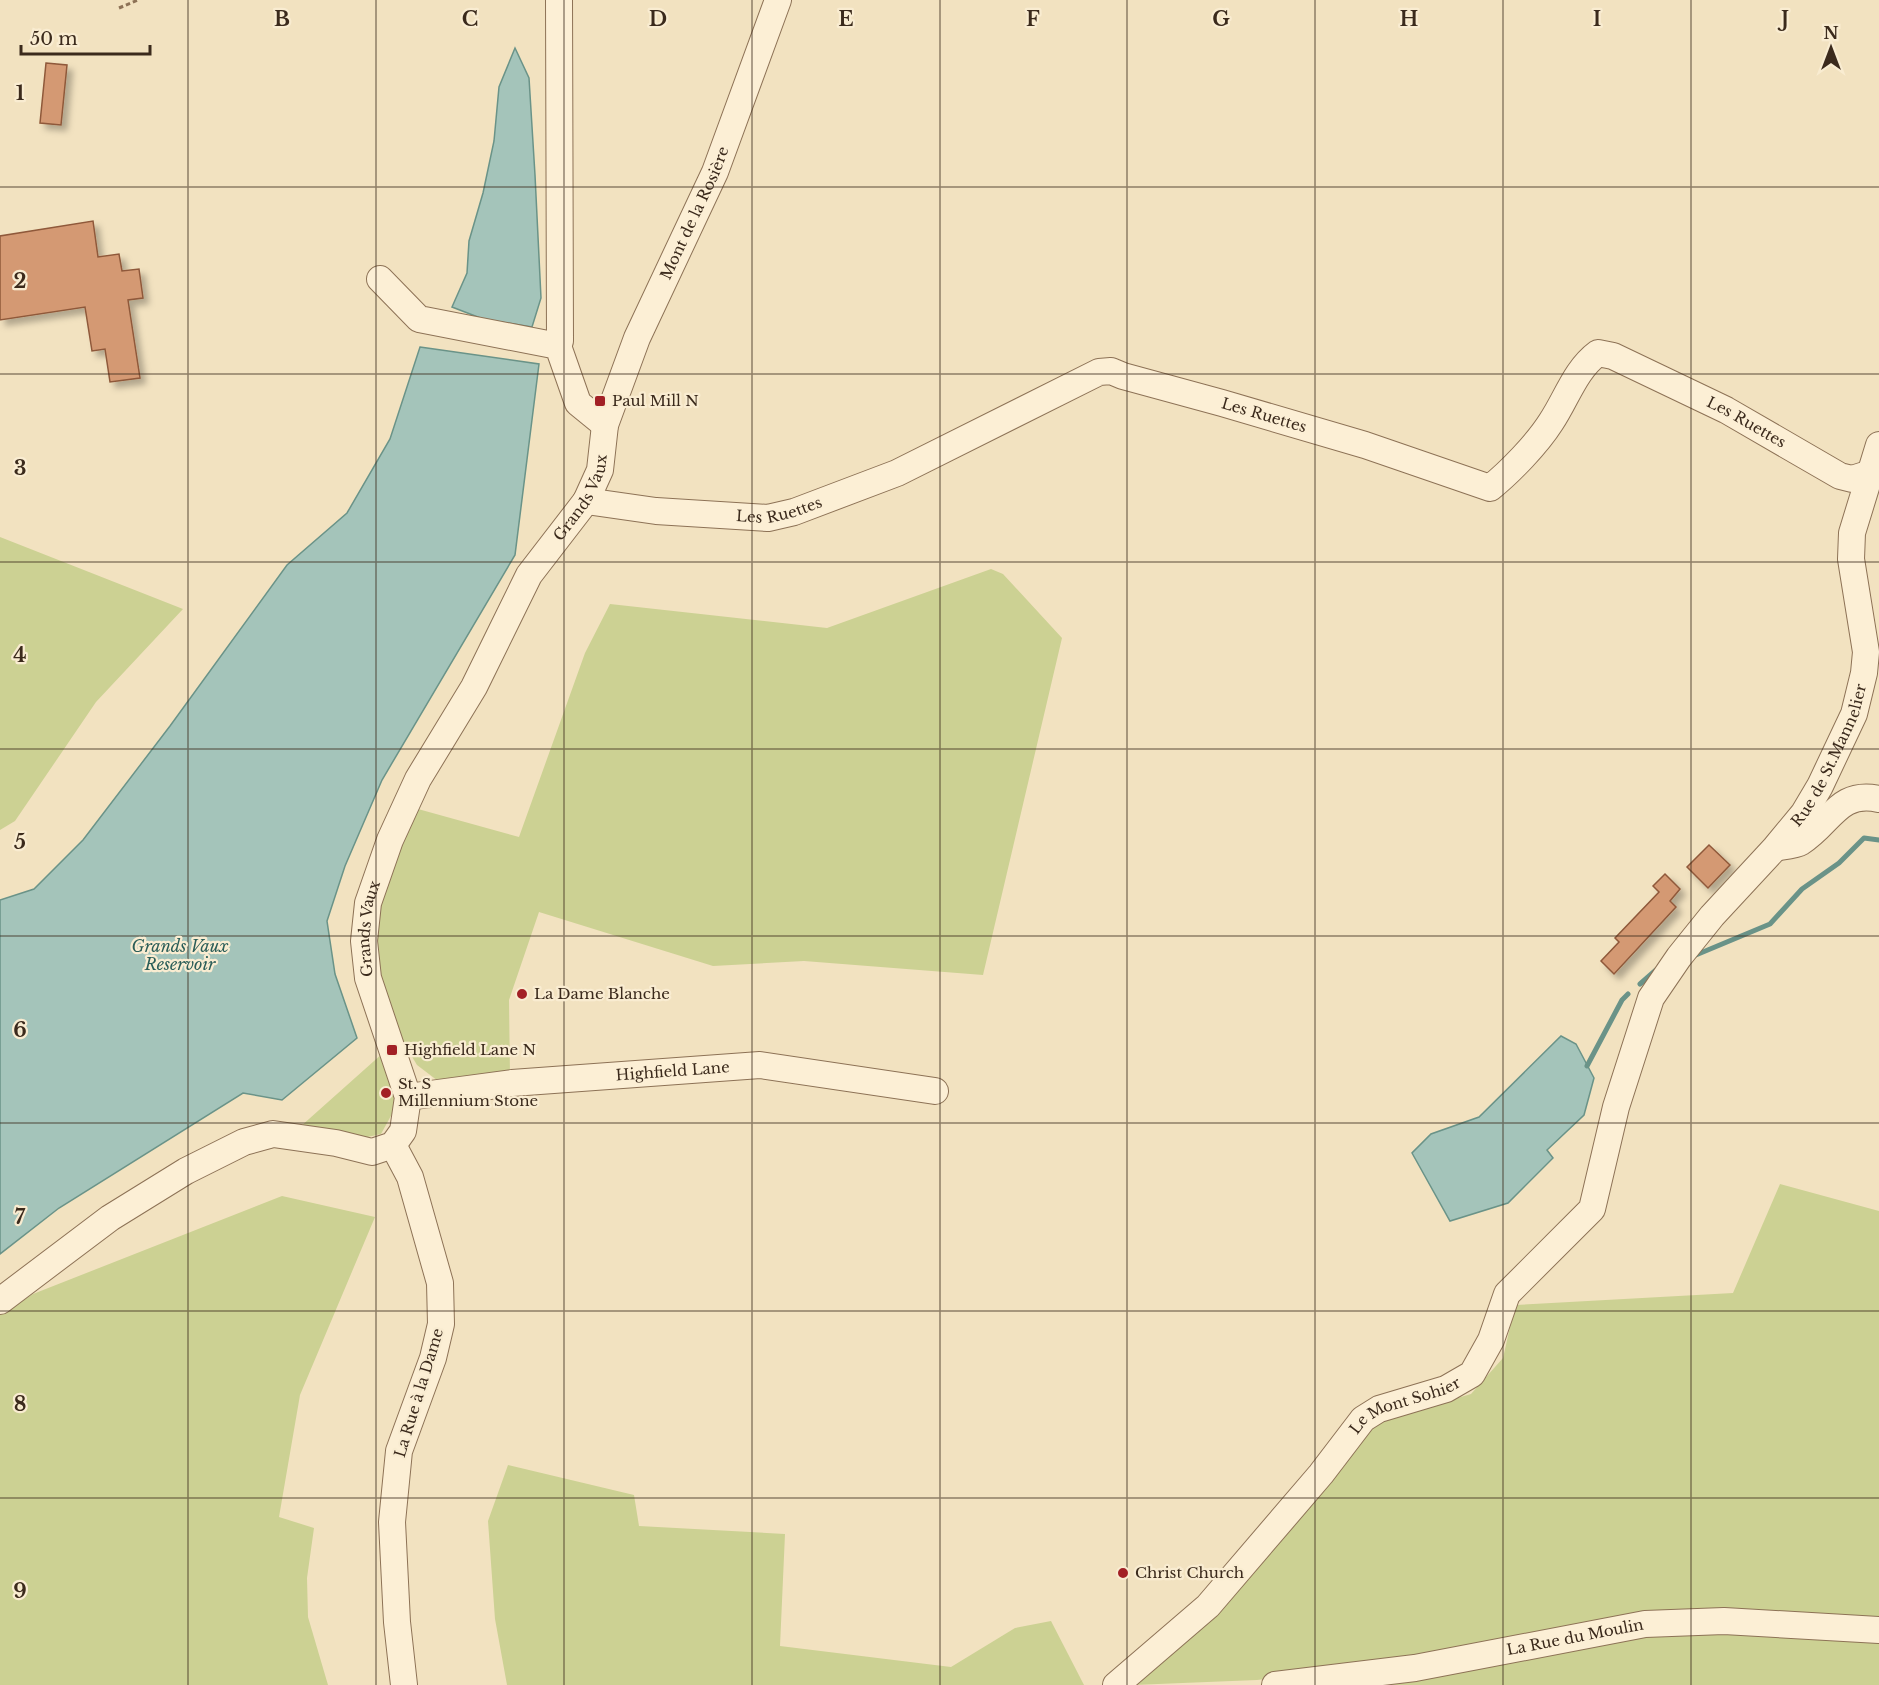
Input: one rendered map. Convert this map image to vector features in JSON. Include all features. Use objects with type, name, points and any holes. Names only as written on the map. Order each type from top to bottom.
[{"type":"street","points":[[559,0],[560,341],[558,346],[578,403],[605,424]]},
{"type":"street","name":"Mont de la Rosière","points":[[605,424],[637,338],[715,172],[778,0]]},
{"type":"street","points":[[380,279],[419,319],[558,346]]},
{"type":"street","name":"Les Ruettes","points":[[586,501],[656,511],[768,518],[794,512],[897,474],[1100,372],[1111,371],[1365,445],[1490,488],[1505,476],[1551,424],[1585,363],[1599,353],[1614,356],[1726,410],[1840,476],[1852,480],[1871,473]]},
{"type":"street","name":"Grands Vaux","points":[[393,1144],[403,1131],[408,1097],[368,978],[364,941],[368,903],[390,840],[418,779],[474,687],[529,575],[586,501],[600,470],[605,424]]},
{"type":"street","name":"Rue de St.Mannelier","points":[[1679,957],[1712,916],[1804,813],[1820,786],[1854,714],[1864,673],[1866,652],[1851,559],[1852,533],[1879,445]]},
{"type":"street","points":[[1775,848],[1800,843],[1845,801],[1866,796],[1879,799]]},
{"type":"street","name":"Le Mont Sohier","points":[[1116,1685],[1208,1606],[1321,1474],[1363,1419],[1379,1409],[1446,1389],[1472,1374],[1491,1340],[1508,1294],[1592,1209],[1617,1107],[1651,998],[1679,957]]},
{"type":"street","name":"Highfield Lane","points":[[408,1097],[512,1083],[760,1065],[935,1091]]},
{"type":"street","points":[[0,1301],[110,1218],[186,1172],[244,1142],[273,1134],[336,1143],[372,1152],[393,1144]]},
{"type":"street","name":"La Rue à la Dame","points":[[393,1144],[410,1177],[440,1283],[441,1324],[433,1358],[399,1451],[392,1522],[397,1622],[404,1685]]},
{"type":"street","name":"La Rue du Moulin","points":[[1275,1685],[1415,1668],[1645,1624],[1724,1622],[1879,1630]]},
{"type":"path","points":[[119,8],[138,0]]},
{"type":"green space","points":[[0,537],[183,609],[96,702],[15,821],[0,830]]},
{"type":"green space","points":[[991,569],[1003,574],[1062,638],[983,975],[804,961],[713,966],[539,912],[509,1000],[510,1076],[442,1084],[417,1065],[393,1025],[374,955],[374,920],[390,872],[418,809],[519,837],[585,653],[610,604],[827,628]]},
{"type":"green space","points":[[383,1053],[398,1103],[381,1134],[363,1138],[300,1127]]},
{"type":"green space","points":[[1780,1184],[1879,1211],[1879,1617],[1705,1612],[1372,1666],[1257,1680],[1133,1685],[1256,1570],[1350,1447],[1379,1421],[1471,1394],[1503,1358],[1515,1305],[1733,1293]]},
{"type":"green space","points":[[282,1196],[375,1217],[300,1395],[279,1517],[314,1528],[307,1578],[308,1617],[328,1685],[0,1685],[0,1315],[33,1294]]},
{"type":"green space","points":[[508,1465],[634,1495],[639,1526],[785,1534],[780,1646],[951,1667],[1015,1628],[1051,1621],[1084,1685],[507,1685],[495,1619],[488,1521]]},
{"type":"green space","points":[[1720,1628],[1879,1638],[1879,1685],[1368,1685],[1648,1633]]},
{"type":"water","points":[[515,48],[529,78],[535,175],[541,298],[532,327],[483,319],[452,307],[467,273],[469,241],[483,193],[494,141],[499,87]]},
{"type":"water","name":"Grands Vaux Reservoir","points":[[420,347],[539,364],[515,555],[382,780],[345,866],[327,921],[335,974],[357,1038],[282,1100],[243,1093],[59,1208],[0,1254],[0,900],[34,889],[83,840],[170,726],[287,565],[347,513],[390,439]]},
{"type":"water","points":[[1561,1036],[1576,1044],[1594,1078],[1584,1115],[1547,1150],[1553,1158],[1508,1203],[1450,1221],[1412,1153],[1431,1134],[1479,1117]]},
{"type":"building","points":[[46,63],[67,65],[61,125],[40,123]]},
{"type":"building","points":[[93,221],[98,257],[119,254],[122,271],[139,269],[143,298],[128,300],[140,378],[110,382],[105,349],[92,351],[85,307],[0,320],[0,236]]},
{"type":"building","points":[[1709,845],[1730,865],[1708,888],[1687,867]]},
{"type":"building","points":[[1665,874],[1680,889],[1670,901],[1676,907],[1614,974],[1601,961],[1619,942],[1615,938],[1659,892],[1653,886]]},
{"type":"waterway","points":[[1691,957],[1770,924],[1802,889],[1839,863],[1864,838],[1879,840]]},
{"type":"waterway","points":[[1640,984],[1656,970]]},
{"type":"waterway","points":[[1587,1066],[1622,1000],[1628,994]]},
{"type":"place","name":"Paul Mill N","points":[[600,401]]},
{"type":"place","name":"La Dame Blanche","points":[[522,994]]},
{"type":"place","name":"Highfield Lane N","points":[[392,1050]]},
{"type":"place","name":"St. S Millennium Stone","points":[[386,1093]]},
{"type":"place","name":"Christ Church","points":[[1123,1573]]}]
